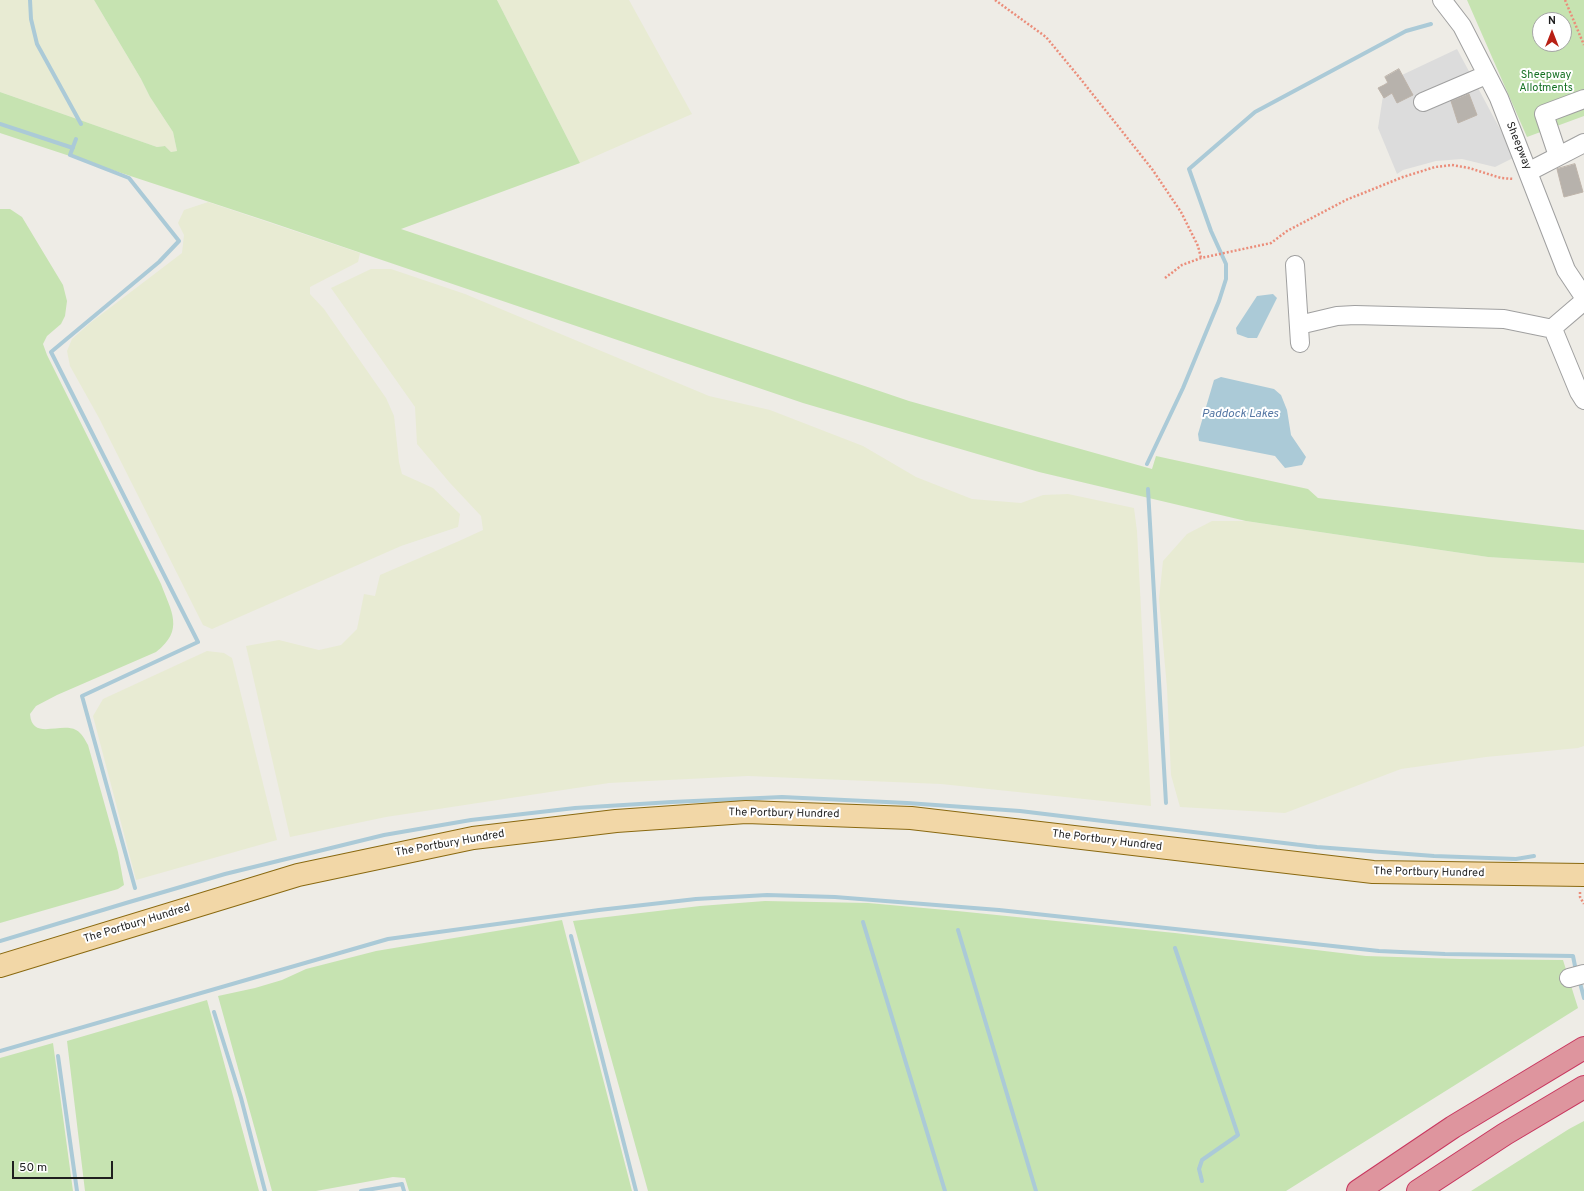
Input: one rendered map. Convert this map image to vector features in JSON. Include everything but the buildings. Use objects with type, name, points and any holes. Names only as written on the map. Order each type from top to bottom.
[{"type":"highway","points":[[1358,1191],[1453,1127],[1584,1048]]},
{"type":"highway","points":[[1418,1191],[1505,1134],[1584,1087]]},
{"type":"main road","name":"The Portbury Hundred","points":[[0,966],[298,875],[473,838],[616,821],[746,812],[911,818],[1373,872],[1584,875]]},
{"type":"street","name":"Sheepway","points":[[1442,0],[1462,26],[1499,98],[1566,270],[1584,297]]},
{"type":"street","points":[[1423,102],[1486,75]]},
{"type":"street","points":[[1558,156],[1544,114],[1584,99]]},
{"type":"street","points":[[1529,174],[1558,156],[1584,143]]},
{"type":"street","points":[[1295,265],[1300,344]]},
{"type":"street","points":[[1553,329],[1584,301]]},
{"type":"street","points":[[1299,325],[1337,316],[1504,318],[1553,329]]},
{"type":"street","points":[[1553,329],[1579,392],[1584,400]]},
{"type":"path","points":[[995,0],[1046,37],[1084,83],[1156,175],[1181,212],[1198,246],[1201,258]]},
{"type":"path","points":[[1564,0],[1584,45]]},
{"type":"path","points":[[1165,278],[1182,265],[1201,258],[1271,243],[1287,231],[1346,200],[1403,177],[1435,167],[1452,165],[1469,168],[1501,178],[1515,180],[1524,178],[1529,174]]},
{"type":"shaded area","points":[[1457,49],[1515,157],[1495,167],[1462,159],[1436,161],[1403,170],[1397,174],[1378,128],[1385,83]]},
{"type":"green space","points":[[0,0],[94,0],[141,79],[150,97],[173,132],[177,151],[171,152],[165,146],[157,147],[0,92]]},
{"type":"green space","points":[[94,0],[497,0],[580,163],[401,229],[909,401],[1152,469],[1156,456],[1308,489],[1318,498],[1584,530],[1584,563],[1488,557],[1246,521],[1039,472],[803,403],[270,222],[0,133],[0,92],[157,147],[165,146],[171,152],[177,151],[173,132],[150,97],[141,79]]},
{"type":"green space","points":[[497,0],[629,0],[692,114],[580,163]]},
{"type":"green space","name":"Sheepway Allotments","points":[[1467,0],[1584,0],[1584,116],[1527,137]]},
{"type":"green space","points":[[208,202],[360,253],[358,262],[310,287],[310,294],[324,309],[386,398],[394,416],[399,462],[402,474],[433,488],[460,514],[458,527],[401,546],[212,629],[203,625],[99,418],[70,366],[67,351],[72,339],[90,323],[182,253],[184,235],[178,223],[184,210]]},
{"type":"green space","points":[[0,209],[10,209],[22,217],[63,285],[67,301],[65,316],[61,324],[47,336],[43,344],[47,355],[161,584],[169,603],[173,620],[173,628],[165,644],[156,652],[57,695],[36,706],[30,714],[32,722],[36,727],[41,729],[70,728],[76,730],[82,735],[88,745],[118,852],[124,885],[118,889],[0,923]]},
{"type":"green space","points":[[371,269],[391,269],[465,294],[709,396],[770,410],[863,446],[916,477],[972,499],[1021,503],[1043,495],[1068,494],[1134,508],[1137,531],[1151,806],[941,784],[748,776],[609,783],[386,817],[290,837],[246,646],[279,640],[319,650],[341,645],[357,629],[364,594],[375,596],[380,575],[483,530],[481,516],[450,483],[417,444],[415,407],[331,288]]},
{"type":"green space","points":[[1212,521],[1246,521],[1488,557],[1584,563],[1584,746],[1578,748],[1486,757],[1401,769],[1285,813],[1180,807],[1171,775],[1167,688],[1159,599],[1163,561],[1187,534]]},
{"type":"green space","points":[[207,651],[224,653],[232,658],[277,840],[136,880],[93,716],[103,699]]},
{"type":"green space","points":[[765,901],[868,903],[957,911],[1175,933],[1366,956],[1563,960],[1578,1008],[1286,1191],[648,1191],[573,921],[700,906]]},
{"type":"green space","points":[[562,920],[632,1191],[409,1191],[405,1178],[393,1177],[316,1191],[272,1191],[218,996],[255,988],[282,980],[306,969],[376,951]]},
{"type":"green space","points":[[207,1000],[259,1191],[85,1191],[67,1041]]},
{"type":"green space","points":[[53,1043],[73,1191],[0,1191],[0,1058]]},
{"type":"green space","points":[[1584,1121],[1584,1191],[1471,1191],[1569,1129]]},
{"type":"water","points":[[1273,294],[1277,298],[1257,338],[1248,338],[1237,334],[1236,328],[1257,296]]},
{"type":"water","name":"Paddock Lakes","points":[[1221,377],[1274,389],[1281,395],[1287,410],[1291,435],[1306,457],[1302,465],[1285,468],[1275,456],[1199,441],[1198,434],[1214,380]]},
{"type":"waterway","points":[[30,0],[31,19],[37,44],[81,124]]},
{"type":"waterway","points":[[1147,464],[1183,388],[1219,301],[1226,279],[1226,264],[1211,231],[1189,169],[1255,112],[1406,31],[1431,24]]},
{"type":"waterway","points":[[0,124],[73,148]]},
{"type":"waterway","points":[[76,139],[70,155],[129,178],[179,241],[159,262],[51,352],[198,642],[82,696],[135,888]]},
{"type":"waterway","points":[[1148,489],[1166,803]]},
{"type":"waterway","points":[[0,941],[225,874],[384,835],[471,820],[575,808],[672,802],[782,797],[907,803],[1020,811],[1317,847],[1434,856],[1516,859],[1534,856]]},
{"type":"waterway","points":[[0,1051],[388,939],[599,910],[696,899],[767,895],[835,897],[999,910],[1379,951],[1445,954],[1573,956],[1576,971]]},
{"type":"waterway","points":[[863,922],[945,1191]]},
{"type":"waterway","points":[[958,930],[1036,1191]]},
{"type":"waterway","points":[[571,936],[636,1191]]},
{"type":"waterway","points":[[1175,948],[1238,1135],[1202,1160],[1199,1169],[1202,1181]]},
{"type":"waterway","points":[[1579,979],[1584,998]]},
{"type":"waterway","points":[[214,1012],[241,1098],[265,1191]]},
{"type":"waterway","points":[[58,1056],[77,1191]]},
{"type":"waterway","points":[[361,1191],[402,1184],[404,1191]]}]
